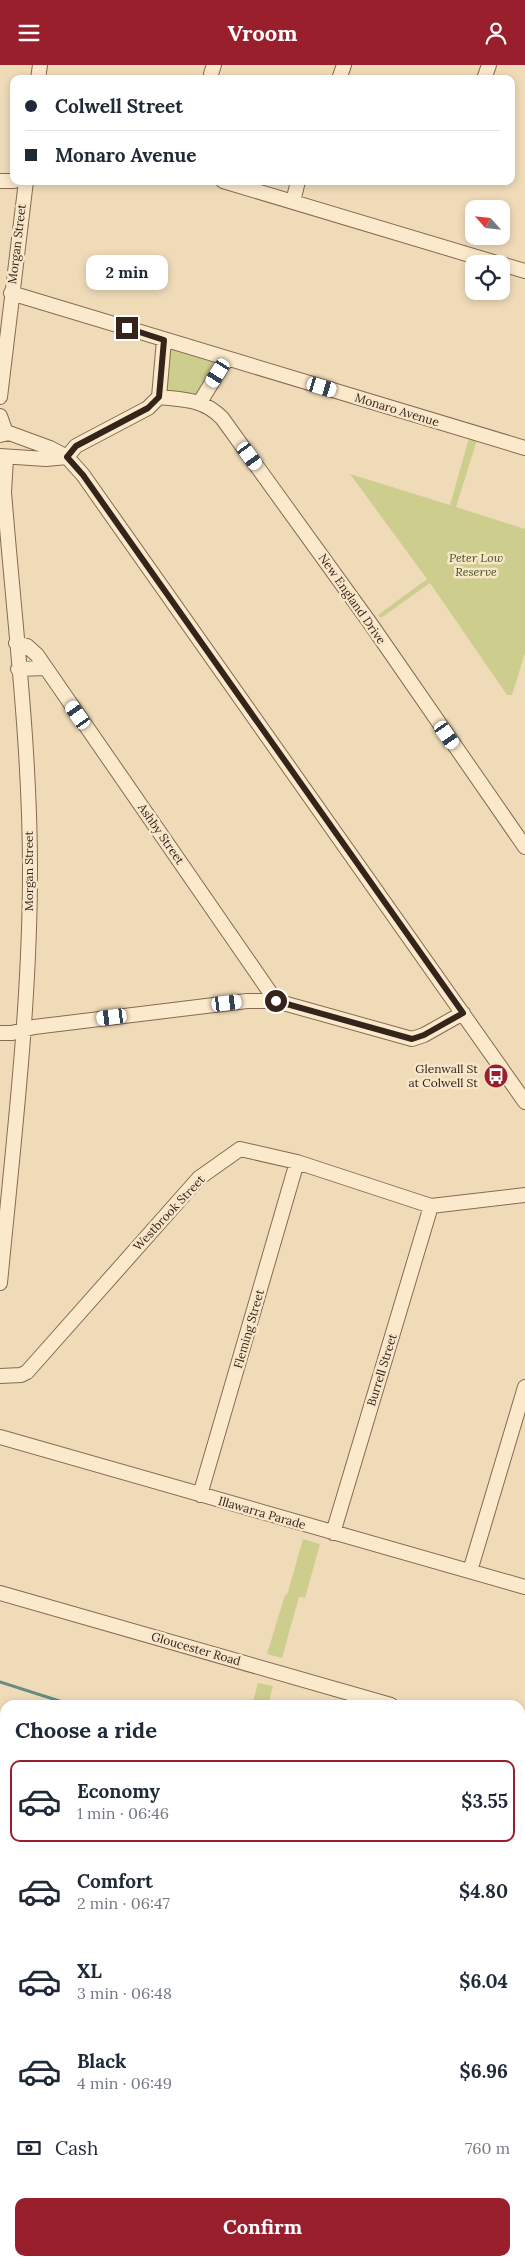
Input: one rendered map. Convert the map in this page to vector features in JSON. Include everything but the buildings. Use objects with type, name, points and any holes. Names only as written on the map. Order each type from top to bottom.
[{"type":"street","name":"Morgan Street","points":[[0,397],[2,362],[25,185]]},
{"type":"street","points":[[236,185],[470,255]]},
{"type":"street","points":[[293,202],[297,185]]},
{"type":"street","points":[[510,267],[525,271]]},
{"type":"street","name":"Monaro Avenue","points":[[11,293],[525,449]]},
{"type":"street","points":[[6,457],[46,459],[67,457],[76,446],[148,408],[159,397],[164,340]]},
{"type":"street","points":[[159,397],[200,402],[227,358]]},
{"type":"street","name":"New England Drive","points":[[200,402],[215,411],[228,426],[519,830],[525,847]]},
{"type":"street","points":[[0,416],[7,435],[50,448],[67,457],[83,475],[525,1102]]},
{"type":"street","name":"Morgan Street","points":[[0,1283],[24,1030],[30,862],[29,820],[18,669],[2,492],[6,457],[20,447],[7,435]]},
{"type":"street","name":"Ashby Street","points":[[16,643],[32,650],[276,1001]]},
{"type":"street","points":[[18,669],[45,668]]},
{"type":"street","points":[[0,1033],[12,1033],[44,1025],[247,1001],[276,1001],[412,1039],[424,1035],[463,1013]]},
{"type":"street","name":"Westbrook Street","points":[[0,1376],[21,1375],[27,1372],[198,1178],[240,1149],[297,1163],[431,1206],[525,1195]]},
{"type":"street","name":"Fleming Street","points":[[200,1495],[297,1163]]},
{"type":"street","name":"Burrell Street","points":[[333,1533],[431,1206]]},
{"type":"street","points":[[470,1571],[525,1387]]},
{"type":"street","name":"Illawarra Parade","points":[[0,1437],[525,1587]]},
{"type":"street","name":"Gloucester Road","points":[[0,1593],[374,1700]]},
{"type":"green space","points":[[169,348],[221,359],[199,396],[165,391]]},
{"type":"green space","name":"Peter Low Reserve","points":[[469,438],[477,440],[456,507],[525,529],[525,653],[512,695],[507,695],[430,583],[381,618],[378,615],[427,579],[350,474],[450,505]]},
{"type":"green space","points":[[303,1539],[320,1544],[305,1598],[299,1597],[282,1658],[267,1654]]},
{"type":"green space","points":[[258,1683],[273,1686],[269,1700],[253,1700]]},
{"type":"waterway","points":[[0,1682],[56,1700]]},
{"type":"place","name":"Glenwall St at Colwell St","points":[[496,1076]]},
{"type":"route","points":[[127,328],[164,340],[159,397],[148,408],[76,446],[67,457],[83,475],[463,1013],[424,1035],[412,1039],[276,1001]]}]
